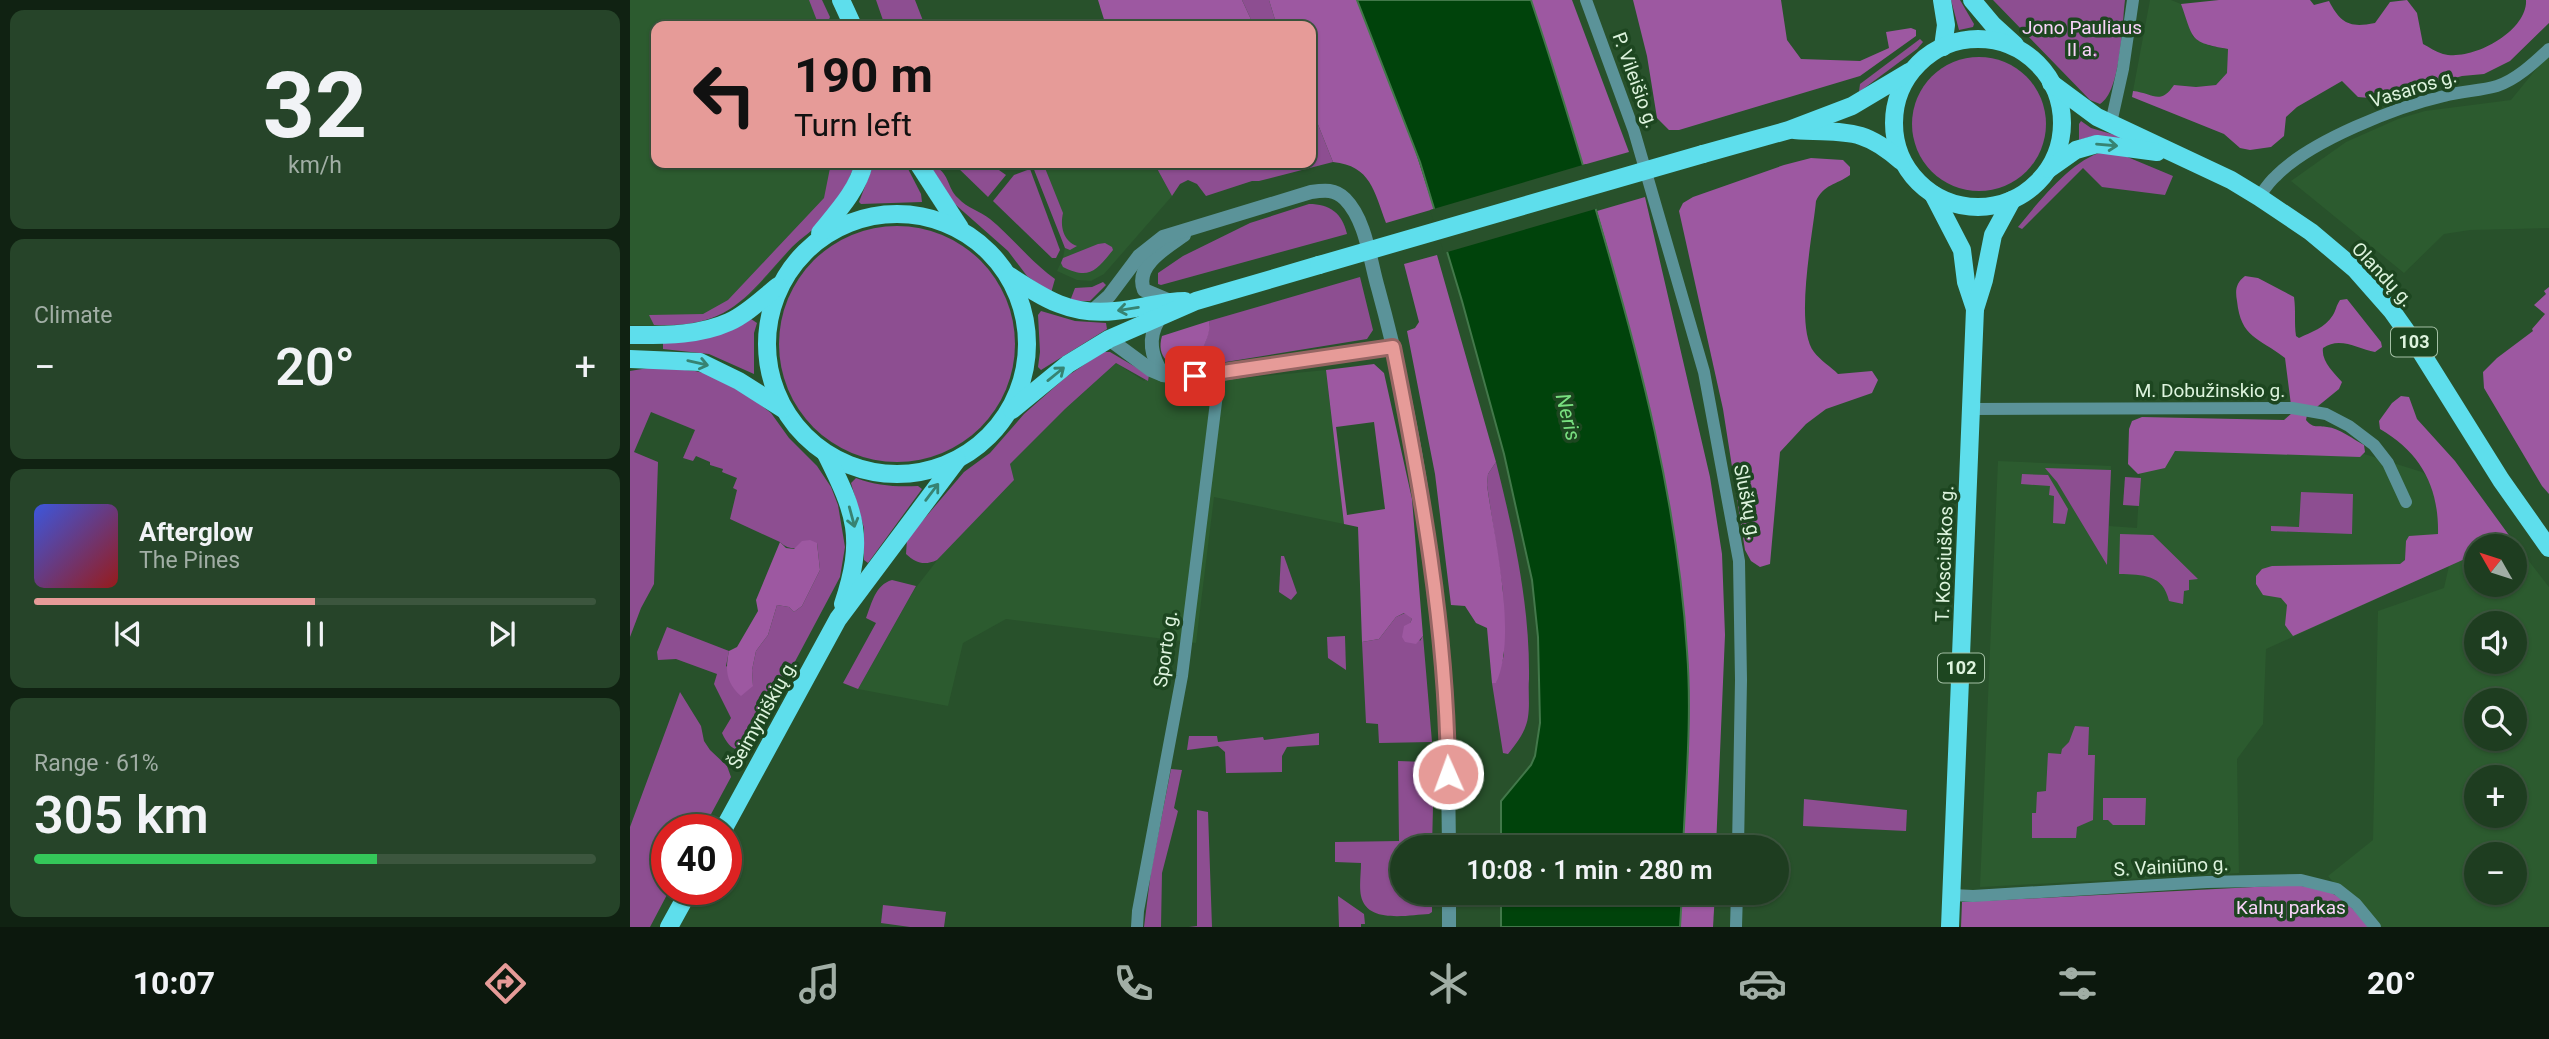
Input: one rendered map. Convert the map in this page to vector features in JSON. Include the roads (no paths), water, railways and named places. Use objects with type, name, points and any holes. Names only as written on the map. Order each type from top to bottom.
[{"type":"main road","points":[[841,0],[851,21]]},
{"type":"main road","points":[[1942,0],[1946,25],[1942,47]]},
{"type":"main road","points":[[1972,0],[1993,25],[2022,52]]},
{"type":"main road","points":[[1006,415],[1068,364],[1108,339],[1196,301],[1789,130],[1867,99],[1942,47],[1965,40],[1980,39],[2009,45],[2036,62],[2051,83],[2059,103],[2062,131],[2047,172],[2031,188],[2012,200],[1980,207],[1963,206],[1933,194],[1920,185],[1903,163],[1887,149],[1865,135],[1789,130]]},
{"type":"main road","points":[[1903,163],[1896,145],[1894,112],[1898,96],[1914,68]]},
{"type":"main road","name":"Olandų g.","points":[[2051,83],[2084,110],[2231,180],[2259,197],[2311,232],[2355,269],[2392,311],[2421,352],[2501,480],[2549,548]]},
{"type":"main road","name":"Olandų g.","points":[[2047,172],[2076,150],[2097,144],[2178,156]]},
{"type":"main road","points":[[807,248],[847,223],[882,214],[918,215],[941,220],[980,243],[1007,274],[1018,296],[1025,320],[1027,344],[1025,369],[1018,393],[992,433],[957,460],[936,468],[891,474],[847,465],[827,454],[795,427],[783,410],[770,373],[766,334],[771,308],[780,284],[792,265],[844,204],[862,168]]},
{"type":"main road","points":[[921,168],[962,231]]},
{"type":"main road","name":"T. Kosciuškos g.","points":[[1933,194],[1962,250],[1966,282],[1975,309]]},
{"type":"main road","name":"T. Kosciuškos g.","points":[[1950,927],[1975,309],[1984,281],[1993,235],[2012,200]]},
{"type":"main road","points":[[1007,274],[1051,301],[1076,311],[1090,313],[1171,301],[1196,301]]},
{"type":"main road","points":[[630,335],[688,334],[708,330],[731,321],[780,284]]},
{"type":"main road","points":[[630,359],[700,362],[739,381],[783,410]]},
{"type":"main road","name":"Šeimyniškių g.","points":[[827,454],[843,488],[857,536],[851,579],[838,619]]},
{"type":"main road","name":"Šeimyniškių g.","points":[[732,814],[838,619],[957,460]]},
{"type":"main road","points":[[669,927],[681,905]]},
{"type":"street","name":"P. Vileišio g.","points":[[1586,0],[1647,173]]},
{"type":"street","points":[[2111,123],[2123,69],[2133,0]]},
{"type":"street","name":"Vasaros g.","points":[[2259,197],[2275,176],[2293,161],[2337,136],[2394,110],[2445,95],[2499,85],[2526,69],[2549,49]]},
{"type":"street","name":"Sluškų g.","points":[[1647,173],[1704,372],[1739,561],[1741,680],[1738,835]]},
{"type":"street","points":[[1090,313],[1109,296],[1134,262],[1163,237],[1321,190],[1338,193],[1350,204],[1361,227],[1393,347],[1412,443],[1437,610],[1448,749],[1449,835]]},
{"type":"street","points":[[1171,301],[1147,293],[1141,283],[1143,273],[1148,264],[1168,246],[1194,229]]},
{"type":"street","points":[[1159,319],[1150,337],[1152,352],[1163,375]]},
{"type":"street","points":[[1108,339],[1151,370],[1163,375],[1214,375],[1393,347]]},
{"type":"street","name":"Sporto g.","points":[[1137,927],[1186,652],[1217,394],[1214,375]]},
{"type":"street","name":"M. Dobužinskio g.","points":[[1971,409],[2292,408],[2326,414],[2349,426],[2374,445],[2388,463],[2406,502]]},
{"type":"street","name":"S. Vainiūno g.","points":[[1952,895],[2301,880],[2337,889],[2356,904],[2375,927]]},
{"type":"street","points":[[1449,905],[1449,927]]},
{"type":"street","points":[[1736,927],[1737,905]]},
{"type":"water","name":"Neris","points":[[1357,0],[1531,0],[1614,270],[1655,432],[1666,487],[1682,596],[1688,675],[1684,835],[1501,835],[1501,801],[1531,765],[1540,723],[1538,637],[1532,580],[1504,454],[1420,162]]},
{"type":"water","points":[[1501,905],[1681,905],[1680,927],[1501,927]]},
{"type":"park label","name":"Jono Pauliaus II a.","points":[[2082,38]]},
{"type":"park label","name":"Kalnų parkas","points":[[2291,907]]}]
